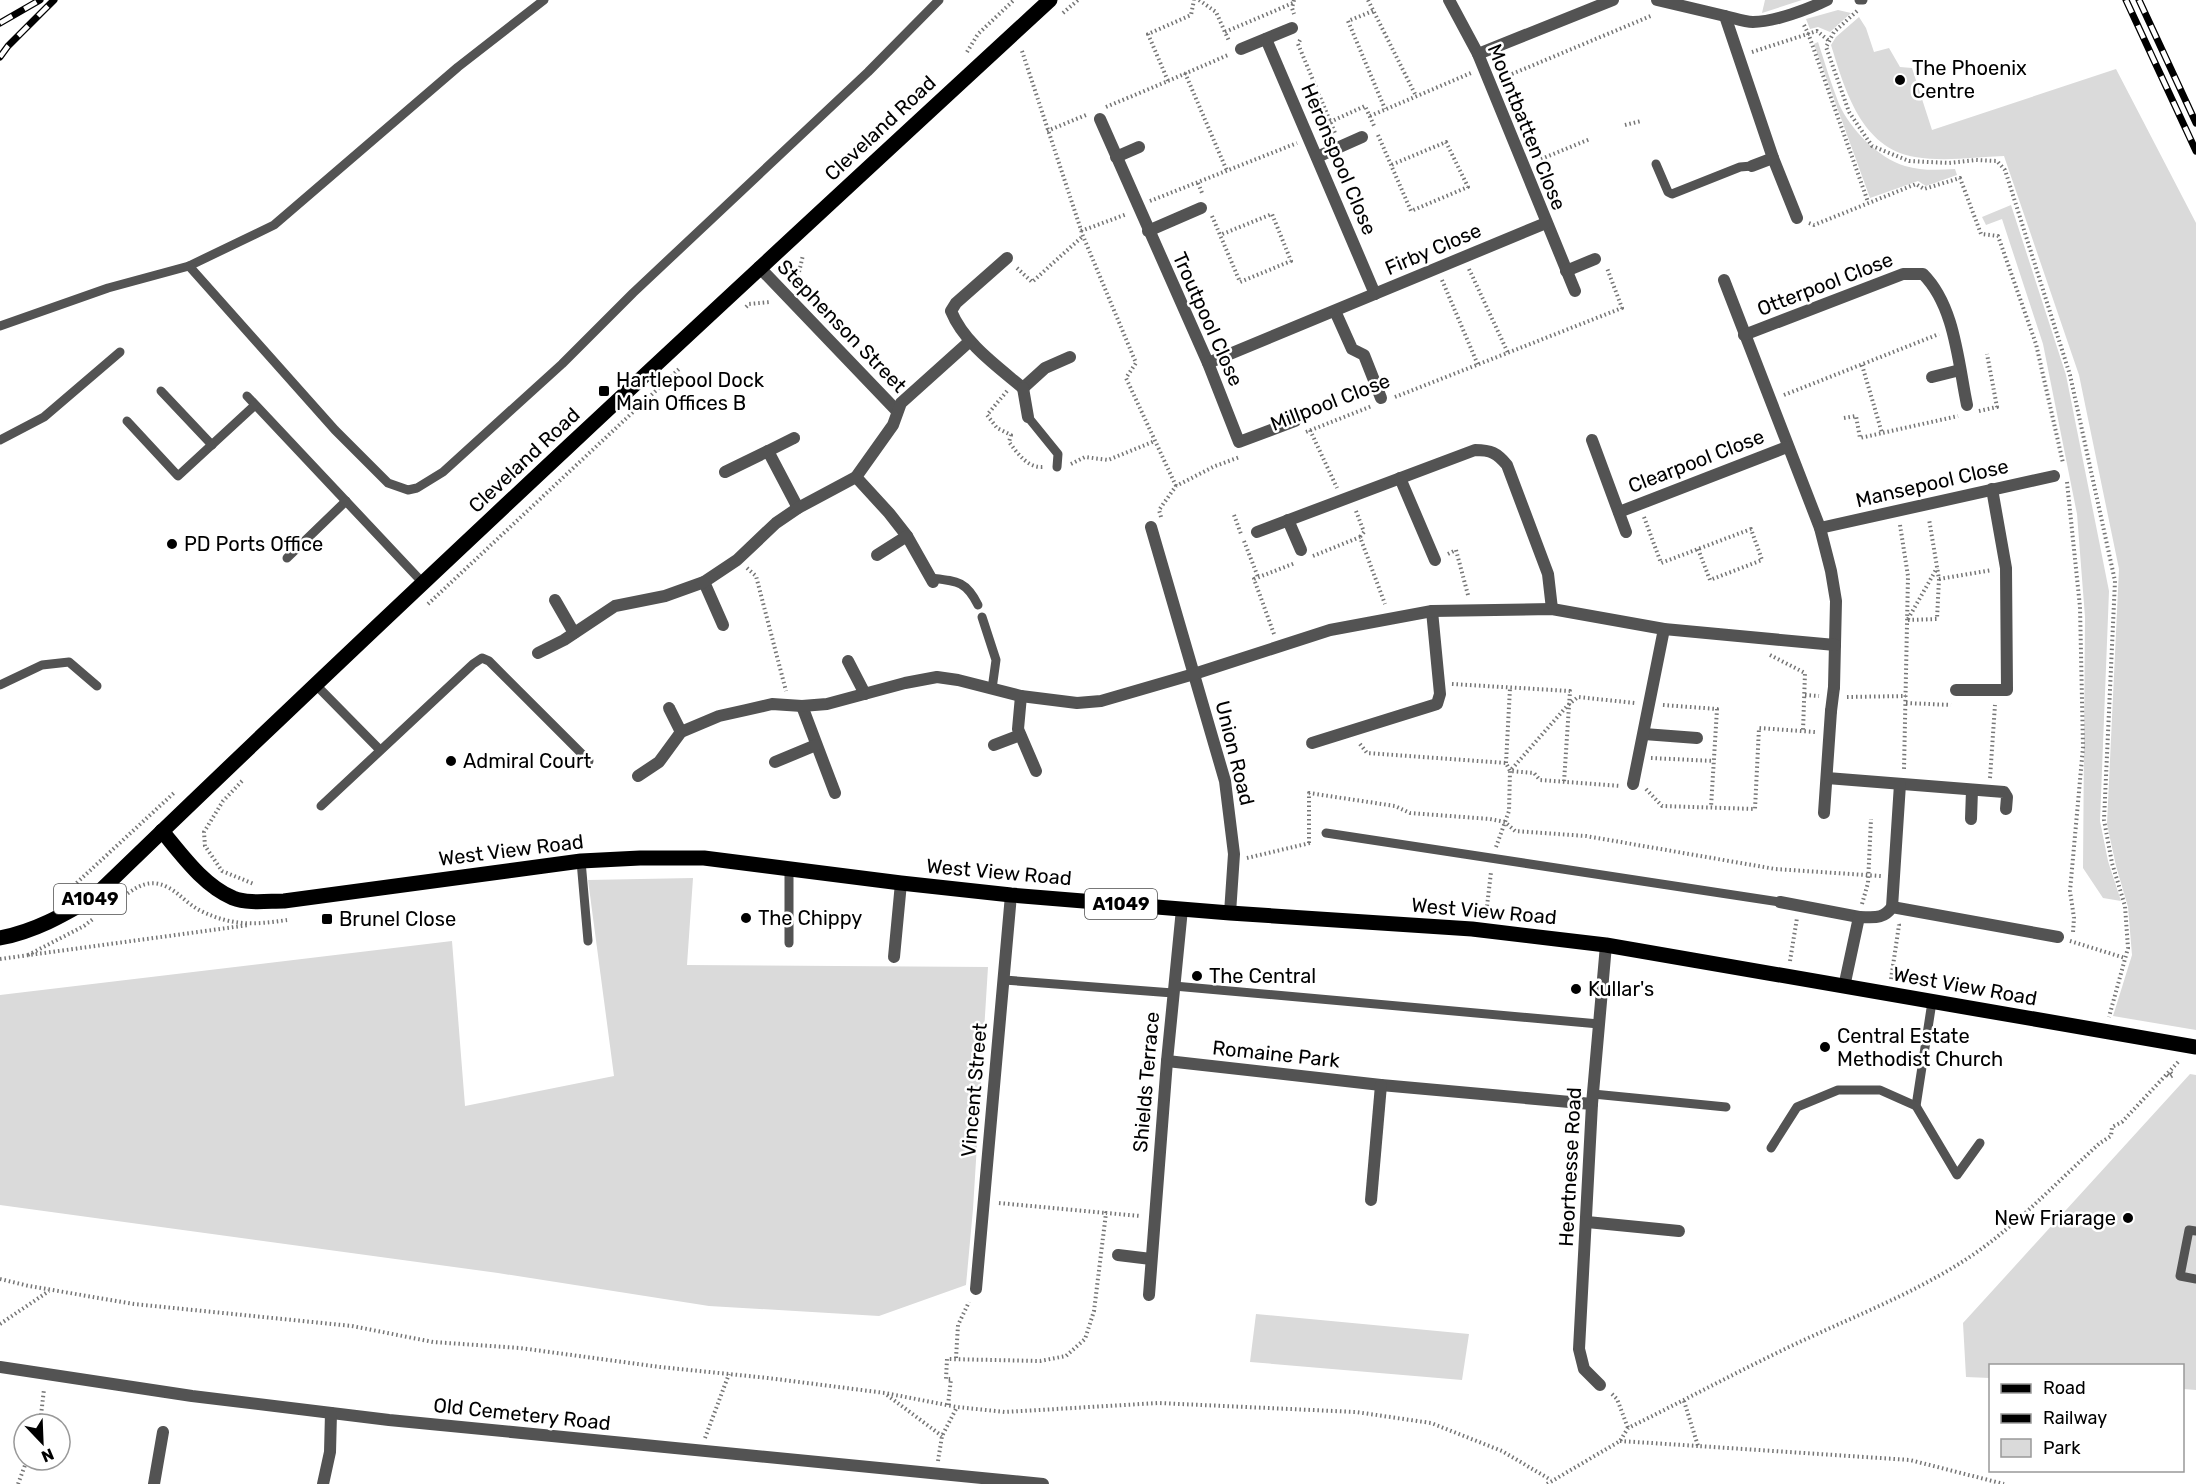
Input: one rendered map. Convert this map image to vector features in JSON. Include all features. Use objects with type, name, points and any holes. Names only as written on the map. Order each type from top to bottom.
[{"type":"main road","name":"Cleveland Road","points":[[162,831],[759,267],[1050,0]]},
{"type":"main road","name":"West View Road","points":[[162,831],[188,862],[213,886],[234,898],[257,901],[284,900],[581,861],[704,858],[1011,895],[1484,930],[1606,945],[2193,1046]]},
{"type":"main road","name":"A1049","points":[[0,938],[24,933],[94,897],[162,831]]},
{"type":"street","name":"Mountbatten Close","points":[[1449,0],[1478,54],[1575,291]]},
{"type":"street","points":[[1478,54],[1613,0]]},
{"type":"street","points":[[1657,0],[1753,22],[1795,12],[1827,0]]},
{"type":"street","points":[[1725,16],[1773,158],[1797,218]]},
{"type":"street","points":[[1238,51],[1296,26]]},
{"type":"street","name":"Heronspool Close","points":[[1266,39],[1375,294]]},
{"type":"street","name":"Troutpool Close","points":[[1100,118],[1208,363],[1239,442],[1295,420]]},
{"type":"street","points":[[1317,157],[1362,137]]},
{"type":"street","points":[[1116,157],[1139,147]]},
{"type":"street","points":[[1752,166],[1773,158]]},
{"type":"street","points":[[1148,231],[1205,205]]},
{"type":"street","name":"Firby Close","points":[[1208,363],[1546,223]]},
{"type":"street","points":[[1007,258],[956,303],[951,311],[955,322],[970,341],[1023,388],[1028,417]]},
{"type":"street","points":[[1566,271],[1595,259]]},
{"type":"street","name":"Stephenson Street","points":[[759,267],[897,411]]},
{"type":"street","name":"Otterpool Close","points":[[1744,335],[1903,274],[1923,274],[1939,294],[1952,329],[1968,409]]},
{"type":"street","points":[[1724,280],[1820,528],[1831,571],[1836,601],[1834,692],[1824,813]]},
{"type":"street","points":[[1335,310],[1352,349],[1364,355],[1382,400]]},
{"type":"street","points":[[538,653],[615,606],[665,596],[704,582],[737,560],[776,523],[798,508],[856,477],[893,425],[901,403],[970,341]]},
{"type":"street","points":[[1023,388],[1045,368],[1070,357]]},
{"type":"street","points":[[1932,377],[1960,370]]},
{"type":"street","points":[[725,472],[794,438]]},
{"type":"street","points":[[1592,440],[1626,532]]},
{"type":"street","name":"Clearpool Close","points":[[1619,512],[1787,447]]},
{"type":"street","points":[[1257,532],[1475,450],[1490,450],[1499,455],[1507,465],[1548,574],[1552,609]]},
{"type":"street","points":[[768,451],[798,508]]},
{"type":"street","points":[[856,477],[907,536],[932,580]]},
{"type":"street","name":"Mansepool Close","points":[[1820,528],[1992,489],[2060,477]]},
{"type":"street","points":[[1400,478],[1435,560]]},
{"type":"street","points":[[1956,690],[2007,690],[2006,568],[1992,489]]},
{"type":"street","points":[[1288,520],[1301,550]]},
{"type":"street","name":"Union Road","points":[[1157,526],[1194,674],[1226,782],[1233,859],[1230,913]]},
{"type":"street","points":[[877,555],[907,536]]},
{"type":"street","points":[[704,582],[723,625]]},
{"type":"street","points":[[555,600],[574,633]]},
{"type":"street","points":[[639,776],[659,762],[681,732],[719,716],[746,710],[772,705],[827,704],[905,682],[937,677],[1021,696],[1077,703],[1101,701],[1330,630],[1432,611],[1552,609],[1596,615],[1664,629],[1835,645]]},
{"type":"street","points":[[1311,742],[1437,704],[1440,694],[1432,611]]},
{"type":"street","points":[[1633,784],[1664,629]]},
{"type":"street","points":[[848,661],[865,694]]},
{"type":"street","points":[[1021,696],[1017,719],[1020,735],[1036,771]]},
{"type":"street","points":[[802,706],[835,793]]},
{"type":"street","points":[[669,708],[681,732]]},
{"type":"street","points":[[1644,734],[1697,738]]},
{"type":"street","points":[[994,745],[1020,735]]},
{"type":"street","points":[[775,762],[816,745]]},
{"type":"street","points":[[1827,778],[2004,792],[2007,797],[2006,809]]},
{"type":"street","points":[[1780,903],[1859,916],[1879,918],[1887,914],[1892,907],[1900,784]]},
{"type":"street","points":[[1971,819],[1972,790]]},
{"type":"street","points":[[894,957],[901,883]]},
{"type":"street","name":"Vincent Street","points":[[976,1289],[1011,895]]},
{"type":"street","points":[[1892,907],[2058,937]]},
{"type":"street","name":"Shields Terrace","points":[[1149,1295],[1167,1061],[1182,909]]},
{"type":"street","points":[[1844,987],[1859,916]]},
{"type":"street","name":"Heortnesse Road","points":[[1600,1385],[1584,1369],[1579,1349],[1592,1099],[1606,945]]},
{"type":"street","name":"Romaine Park","points":[[1167,1061],[1381,1085],[1592,1099]]},
{"type":"street","points":[[1371,1200],[1381,1085]]},
{"type":"street","points":[[1587,1222],[1679,1231]]},
{"type":"street","points":[[1118,1256],[1152,1259]]},
{"type":"street","name":"Old Cemetery Road","points":[[0,1367],[192,1396],[331,1413],[1013,1483],[1043,1484]]},
{"type":"street","points":[[323,1484],[330,1452],[331,1413]]},
{"type":"street","points":[[154,1484],[163,1432]]},
{"type":"lane","points":[[0,326],[108,288],[189,266],[274,225],[458,67],[544,0]]},
{"type":"lane","points":[[189,266],[335,430],[388,483],[408,490],[417,488],[443,471],[562,364],[633,293],[868,72],[939,0]]},
{"type":"lane","points":[[1827,0],[1837,0]]},
{"type":"lane","points":[[1656,164],[1670,194],[1740,167],[1752,166]]},
{"type":"lane","points":[[0,440],[29,427],[44,417],[120,352]]},
{"type":"lane","points":[[161,391],[212,445]]},
{"type":"lane","points":[[247,396],[423,583]]},
{"type":"lane","points":[[127,421],[178,476],[255,405]]},
{"type":"lane","points":[[1028,417],[1058,454],[1058,466]]},
{"type":"lane","points":[[287,558],[346,501]]},
{"type":"lane","points":[[932,580],[957,581],[970,590],[978,605]]},
{"type":"lane","points":[[982,617],[996,660],[992,689]]},
{"type":"lane","points":[[321,806],[482,658],[489,662],[589,761]]},
{"type":"lane","points":[[0,685],[42,665],[69,662],[97,686]]},
{"type":"lane","points":[[315,684],[380,750]]},
{"type":"lane","points":[[1326,833],[1780,903]]},
{"type":"lane","points":[[581,861],[588,941]]},
{"type":"lane","points":[[789,867],[789,943]]},
{"type":"lane","points":[[1004,980],[1174,989],[1599,1024]]},
{"type":"lane","points":[[1916,1106],[1932,1002]]},
{"type":"lane","points":[[1771,1148],[1797,1107],[1838,1090],[1880,1090],[1916,1106],[1957,1175],[1980,1143]]},
{"type":"lane","points":[[1592,1099],[1726,1107]]},
{"type":"lane","points":[[2196,1231],[2189,1230],[2180,1276],[2196,1280]]},
{"type":"path","points":[[1062,15],[1078,0]]},
{"type":"path","points":[[1168,81],[1148,34],[1191,15],[1194,0]]},
{"type":"path","points":[[1047,131],[1238,51],[1225,32],[1216,12],[1199,0]]},
{"type":"path","points":[[1368,0],[1416,96]]},
{"type":"path","points":[[1225,32],[1293,2]]},
{"type":"path","points":[[1293,2],[1298,44],[1340,146]]},
{"type":"path","points":[[1512,74],[1677,5]]},
{"type":"path","points":[[1373,11],[1348,21],[1385,110]]},
{"type":"path","points":[[1795,12],[1808,33],[1868,202]]},
{"type":"path","points":[[1739,57],[1817,31],[1828,40]]},
{"type":"path","points":[[1014,59],[1030,44]]},
{"type":"path","points":[[1022,51],[1082,234],[1136,363],[1126,378],[1176,486]]},
{"type":"path","points":[[1185,73],[1227,171]]},
{"type":"path","points":[[1370,116],[1472,73]]},
{"type":"path","points":[[1330,122],[1365,106],[1411,211],[1468,187],[1446,142],[1391,165]]},
{"type":"path","points":[[1625,125],[1641,121]]},
{"type":"path","points":[[1007,258],[1032,282],[1082,234],[1138,208],[1309,139]]},
{"type":"path","points":[[1541,159],[1590,139]]},
{"type":"path","points":[[1797,218],[1814,225],[1916,184],[1924,189],[1960,178],[1981,234],[1998,236],[2036,344],[2064,466]]},
{"type":"path","points":[[1198,183],[1205,205],[1240,282],[1291,261],[1272,214],[1220,235]]},
{"type":"path","points":[[799,292],[795,284],[801,256],[809,248]]},
{"type":"path","name":"Millpool Close","points":[[1300,434],[1622,308],[1602,256],[1595,259]]},
{"type":"path","points":[[1464,257],[1508,352]]},
{"type":"path","points":[[1437,268],[1478,365]]},
{"type":"path","points":[[741,312],[749,304],[769,301],[779,307]]},
{"type":"path","points":[[1769,400],[1952,329]]},
{"type":"path","points":[[1968,409],[1997,407],[1987,354]]},
{"type":"path","points":[[424,608],[684,364]]},
{"type":"path","points":[[1862,365],[1882,433]]},
{"type":"path","points":[[1844,418],[1856,416],[1860,438],[1959,416]]},
{"type":"path","points":[[1278,646],[1254,579],[1360,537],[1364,532],[1310,430]]},
{"type":"path","points":[[1157,526],[1160,510],[1176,486],[1215,466],[1245,456]]},
{"type":"path","points":[[2060,477],[2080,607],[2083,747],[2070,891],[2074,918],[2072,941]]},
{"type":"path","points":[[1639,504],[1661,563],[1698,549],[1751,529],[1762,560],[1710,580],[1698,549]]},
{"type":"path","points":[[1908,620],[1937,619],[1939,579],[1926,504]]},
{"type":"path","points":[[1898,511],[1908,576],[1906,703],[1903,772],[1900,784]]},
{"type":"path","points":[[1234,515],[1258,577]]},
{"type":"path","points":[[1360,537],[1391,619]]},
{"type":"path","points":[[1435,560],[1456,550],[1472,611]]},
{"type":"path","points":[[1908,620],[1937,568]]},
{"type":"path","points":[[1939,579],[2006,568]]},
{"type":"path","points":[[756,576],[785,687]]},
{"type":"path","points":[[1738,637],[1805,673],[1803,731]]},
{"type":"path","points":[[1439,684],[1570,691],[1564,782]]},
{"type":"path","points":[[1484,930],[1492,858],[1509,811],[1510,771],[1506,763],[1510,688]]},
{"type":"path","points":[[1906,703],[1956,706],[1956,690]]},
{"type":"path","points":[[1989,791],[1996,690]]},
{"type":"path","points":[[1805,695],[1834,692],[1906,696]]},
{"type":"path","points":[[1510,771],[1568,705],[1578,698],[1649,704]]},
{"type":"path","points":[[1755,809],[1759,728],[1830,734]]},
{"type":"path","points":[[1355,729],[1359,743],[1367,753],[1506,763]]},
{"type":"path","points":[[1639,758],[1714,761]]},
{"type":"path","points":[[248,775],[223,801],[204,832],[205,846],[222,871],[255,884]]},
{"type":"path","points":[[69,891],[183,785]]},
{"type":"path","points":[[1308,843],[1309,793],[1395,806],[1410,813],[1490,819],[1505,822],[1515,831],[1586,836],[1775,869],[1894,877]]},
{"type":"path","points":[[1859,916],[1868,884],[1871,819]]},
{"type":"path","points":[[1233,859],[1254,858],[1308,843],[1326,833]]},
{"type":"path","points":[[109,907],[135,888],[150,883],[165,884],[200,910],[228,921],[253,925]]},
{"type":"path","points":[[28,955],[84,926],[101,914]]},
{"type":"path","points":[[1790,962],[1797,915]]},
{"type":"path","points":[[0,959],[298,918]]},
{"type":"path","points":[[1891,980],[1899,925]]},
{"type":"path","points":[[2058,937],[2125,958]]},
{"type":"path","points":[[1546,1484],[1620,1441],[1628,1428],[1787,1348],[1928,1283],[1978,1251],[2016,1221],[2100,1143],[2111,1136],[2112,1127],[2122,1122],[2193,1046]]},
{"type":"path","points":[[984,1202],[1155,1217]]},
{"type":"path","points":[[948,1406],[951,1379],[946,1379],[947,1359],[1040,1361],[1066,1356],[1085,1338],[1094,1311],[1106,1213]]},
{"type":"path","points":[[0,1279],[50,1290],[146,1305],[352,1326],[433,1342],[520,1348],[885,1393],[948,1406],[1005,1412],[1158,1403],[1356,1412],[1431,1423],[1502,1451],[1551,1480]]},
{"type":"path","points":[[956,1358],[957,1325],[976,1289]]},
{"type":"path","points":[[0,1324],[50,1290]]},
{"type":"path","points":[[41,1412],[46,1374]]},
{"type":"path","points":[[700,1451],[729,1374]]},
{"type":"path","points":[[1600,1385],[1610,1393],[1614,1389],[1616,1391],[1612,1394],[1617,1399],[1628,1428]]},
{"type":"path","points":[[885,1393],[942,1436]]},
{"type":"path","points":[[1684,1401],[1698,1446]]},
{"type":"path","points":[[936,1474],[942,1436],[957,1407]]},
{"type":"path","points":[[1620,1441],[1910,1460],[2004,1484]]},
{"type":"green space","points":[[1765,0],[1802,0],[1762,13]]},
{"type":"green space","points":[[1838,10],[1851,13],[1830,32],[1818,27],[1810,29],[1806,19]]},
{"type":"green space","points":[[1859,17],[1866,28],[1874,52],[1889,48],[1900,67],[1912,68],[1932,130],[2116,69],[2196,223],[2196,1030],[2113,1016],[2132,955],[2128,907],[2107,824],[2119,569],[2079,375],[2004,156],[1949,159],[1915,157],[1896,151],[1881,142],[1858,115],[1842,80],[1831,45],[1836,37]]},
{"type":"green space","points":[[1818,42],[1839,104],[1850,123],[1866,141],[1885,156],[1905,166],[1936,170],[1955,169],[1957,175],[1926,186],[1918,181],[1870,198],[1814,44]]},
{"type":"green space","points":[[2011,205],[2066,375],[2109,591],[2100,821],[2108,861],[2121,901],[2103,898],[2083,868],[2085,617],[2077,514],[2043,344],[2002,219],[1986,225],[1982,217]]},
{"type":"green space","points":[[693,878],[687,965],[988,967],[966,1285],[879,1316],[709,1306],[498,1273],[0,1205],[0,995],[452,941],[465,1106],[614,1076],[588,880]]},
{"type":"green space","name":"New Friarage","points":[[2190,1074],[2196,1075],[2196,1390],[2184,1389],[2184,1364],[1989,1364],[1989,1378],[1966,1377],[1963,1323]]},
{"type":"green space","points":[[1256,1314],[1469,1334],[1462,1380],[1250,1362]]},
{"type":"railway","points":[[0,23],[40,0]]},
{"type":"railway","points":[[0,57],[54,0]]},
{"type":"railway","points":[[2126,0],[2196,151]]},
{"type":"railway","points":[[2139,0],[2196,123]]},
{"type":"place","name":"The Phoenix Centre","points":[[1900,80]]},
{"type":"place","name":"Hartlepool Dock Main Offices B","points":[[604,391]]},
{"type":"place","name":"PD Ports Office","points":[[172,544]]},
{"type":"place","name":"Admiral Court","points":[[451,761]]},
{"type":"place","name":"The Chippy","points":[[746,918]]},
{"type":"place","name":"Brunel Close","points":[[327,919]]},
{"type":"place","name":"The Central","points":[[1197,976]]},
{"type":"place","name":"Kullar's","points":[[1576,989]]},
{"type":"place","name":"Central Estate Methodist Church","points":[[1825,1047]]},
{"type":"place","name":"New Friarage","points":[[2128,1218]]}]
